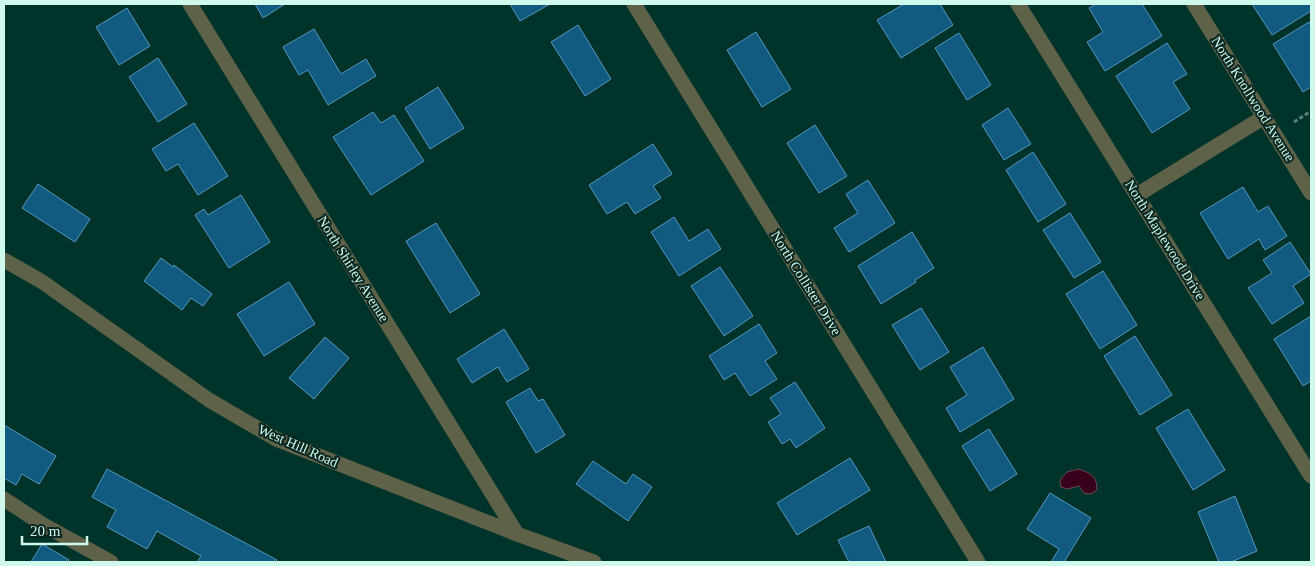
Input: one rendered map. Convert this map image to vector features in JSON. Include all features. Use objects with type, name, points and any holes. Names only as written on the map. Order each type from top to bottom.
[{"type":"street","name":"North Shirley Avenue","points":[[190,4],[517,534]]},
{"type":"street","name":"North Collister Drive","points":[[634,4],[978,562]]},
{"type":"street","name":"North Maplewood Drive","points":[[1018,4],[1311,476]]},
{"type":"street","name":"North Knollwood Avenue","points":[[1194,4],[1311,193]]},
{"type":"street","points":[[1137,195],[1264,117]]},
{"type":"street","name":"West Hill Road","points":[[4,260],[41,282],[209,400],[276,439],[517,534],[594,562]]},
{"type":"street","points":[[4,499],[42,524],[111,562]]},
{"type":"path","points":[[1294,122],[1311,111]]},
{"type":"shaded area","points":[[1078,469],[1094,478],[1097,490],[1091,494],[1084,493],[1079,486],[1067,489],[1061,487],[1060,480],[1067,472]]},
{"type":"building","points":[[255,4],[285,4],[263,18]]},
{"type":"building","points":[[510,4],[550,4],[520,21]]},
{"type":"building","points":[[904,4],[940,4],[953,25],[901,58],[877,20]]},
{"type":"building","points":[[1096,4],[1142,4],[1162,36],[1105,71],[1087,42],[1103,32],[1089,8]]},
{"type":"building","points":[[1252,4],[1311,4],[1311,11],[1272,35]]},
{"type":"building","points":[[127,8],[150,46],[119,65],[96,27]]},
{"type":"building","points":[[1309,22],[1311,26],[1311,87],[1303,92],[1273,44]]},
{"type":"building","points":[[578,25],[611,79],[585,96],[551,42]]},
{"type":"building","points":[[314,29],[341,74],[366,59],[376,76],[328,105],[308,70],[299,75],[283,47]]},
{"type":"building","points":[[756,32],[791,89],[762,107],[727,50]]},
{"type":"building","points":[[959,33],[991,85],[967,100],[935,48]]},
{"type":"building","points":[[1167,43],[1187,74],[1173,82],[1190,109],[1152,133],[1116,76]]},
{"type":"building","points":[[158,58],[187,104],[158,122],[129,77]]},
{"type":"building","points":[[438,87],[464,128],[430,149],[405,108]]},
{"type":"building","points":[[1008,108],[1031,144],[1004,160],[982,125]]},
{"type":"building","points":[[373,112],[381,123],[394,115],[424,161],[371,195],[333,137]]},
{"type":"building","points":[[194,123],[228,176],[198,195],[178,164],[166,171],[152,149]]},
{"type":"building","points":[[815,125],[847,176],[819,193],[787,143]]},
{"type":"building","points":[[653,144],[672,174],[653,186],[661,198],[635,214],[627,202],[607,214],[589,185]]},
{"type":"building","points":[[1033,152],[1066,204],[1038,222],[1006,170]]},
{"type":"building","points":[[868,180],[895,223],[849,252],[834,228],[858,213],[846,194]]},
{"type":"building","points":[[38,184],[90,219],[75,242],[22,208]]},
{"type":"building","points":[[1243,187],[1258,212],[1268,206],[1287,236],[1265,250],[1259,239],[1228,259],[1200,213]]},
{"type":"building","points":[[241,195],[270,242],[229,268],[195,215],[204,209],[208,215]]},
{"type":"building","points":[[1070,213],[1101,262],[1074,278],[1043,230]]},
{"type":"building","points":[[674,217],[689,241],[708,229],[721,249],[679,276],[651,232]]},
{"type":"building","points":[[436,223],[480,294],[450,313],[406,241]]},
{"type":"building","points":[[912,232],[934,268],[881,304],[858,266]]},
{"type":"building","points":[[1290,242],[1311,274],[1293,286],[1304,303],[1272,324],[1248,288],[1272,273],[1263,260]]},
{"type":"building","points":[[161,258],[173,267],[174,265],[212,294],[203,306],[191,298],[182,310],[144,281]]},
{"type":"building","points":[[720,267],[753,316],[724,336],[691,286]]},
{"type":"building","points":[[1103,271],[1137,325],[1100,349],[1066,294]]},
{"type":"building","points":[[289,282],[315,324],[264,356],[237,314]]},
{"type":"building","points":[[921,308],[949,352],[920,370],[892,325]]},
{"type":"building","points":[[1311,316],[1311,381],[1303,386],[1274,339]]},
{"type":"building","points":[[759,324],[777,353],[765,361],[777,379],[750,396],[735,373],[724,380],[709,356]]},
{"type":"building","points":[[504,329],[529,369],[507,382],[498,367],[472,383],[457,359]]},
{"type":"building","points":[[1135,336],[1172,395],[1140,415],[1104,356]]},
{"type":"building","points":[[325,337],[349,358],[314,399],[289,378]]},
{"type":"building","points":[[983,347],[1014,399],[960,432],[946,408],[967,395],[950,367]]},
{"type":"building","points":[[795,382],[825,428],[796,448],[790,439],[782,444],[768,422],[781,414],[770,398]]},
{"type":"building","points":[[530,388],[538,401],[543,399],[565,435],[536,453],[506,402]]},
{"type":"building","points":[[1188,409],[1225,470],[1193,490],[1156,428]]},
{"type":"building","points":[[4,425],[56,456],[39,484],[22,474],[16,485],[4,478]]},
{"type":"building","points":[[989,429],[1017,474],[990,491],[962,446]]},
{"type":"building","points":[[850,458],[870,490],[797,535],[777,503]]},
{"type":"building","points":[[593,461],[626,484],[633,474],[652,487],[628,521],[576,484]]},
{"type":"building","points":[[107,469],[277,560],[275,562],[197,562],[201,556],[157,531],[147,549],[107,527],[116,510],[92,497]]},
{"type":"building","points":[[1050,493],[1091,518],[1064,562],[1051,562],[1059,549],[1027,529]]},
{"type":"building","points":[[1235,496],[1257,551],[1231,562],[1219,562],[1198,512]]},
{"type":"building","points":[[869,526],[886,562],[849,562],[838,540]]},
{"type":"building","points":[[42,544],[69,560],[67,562],[31,562]]}]
